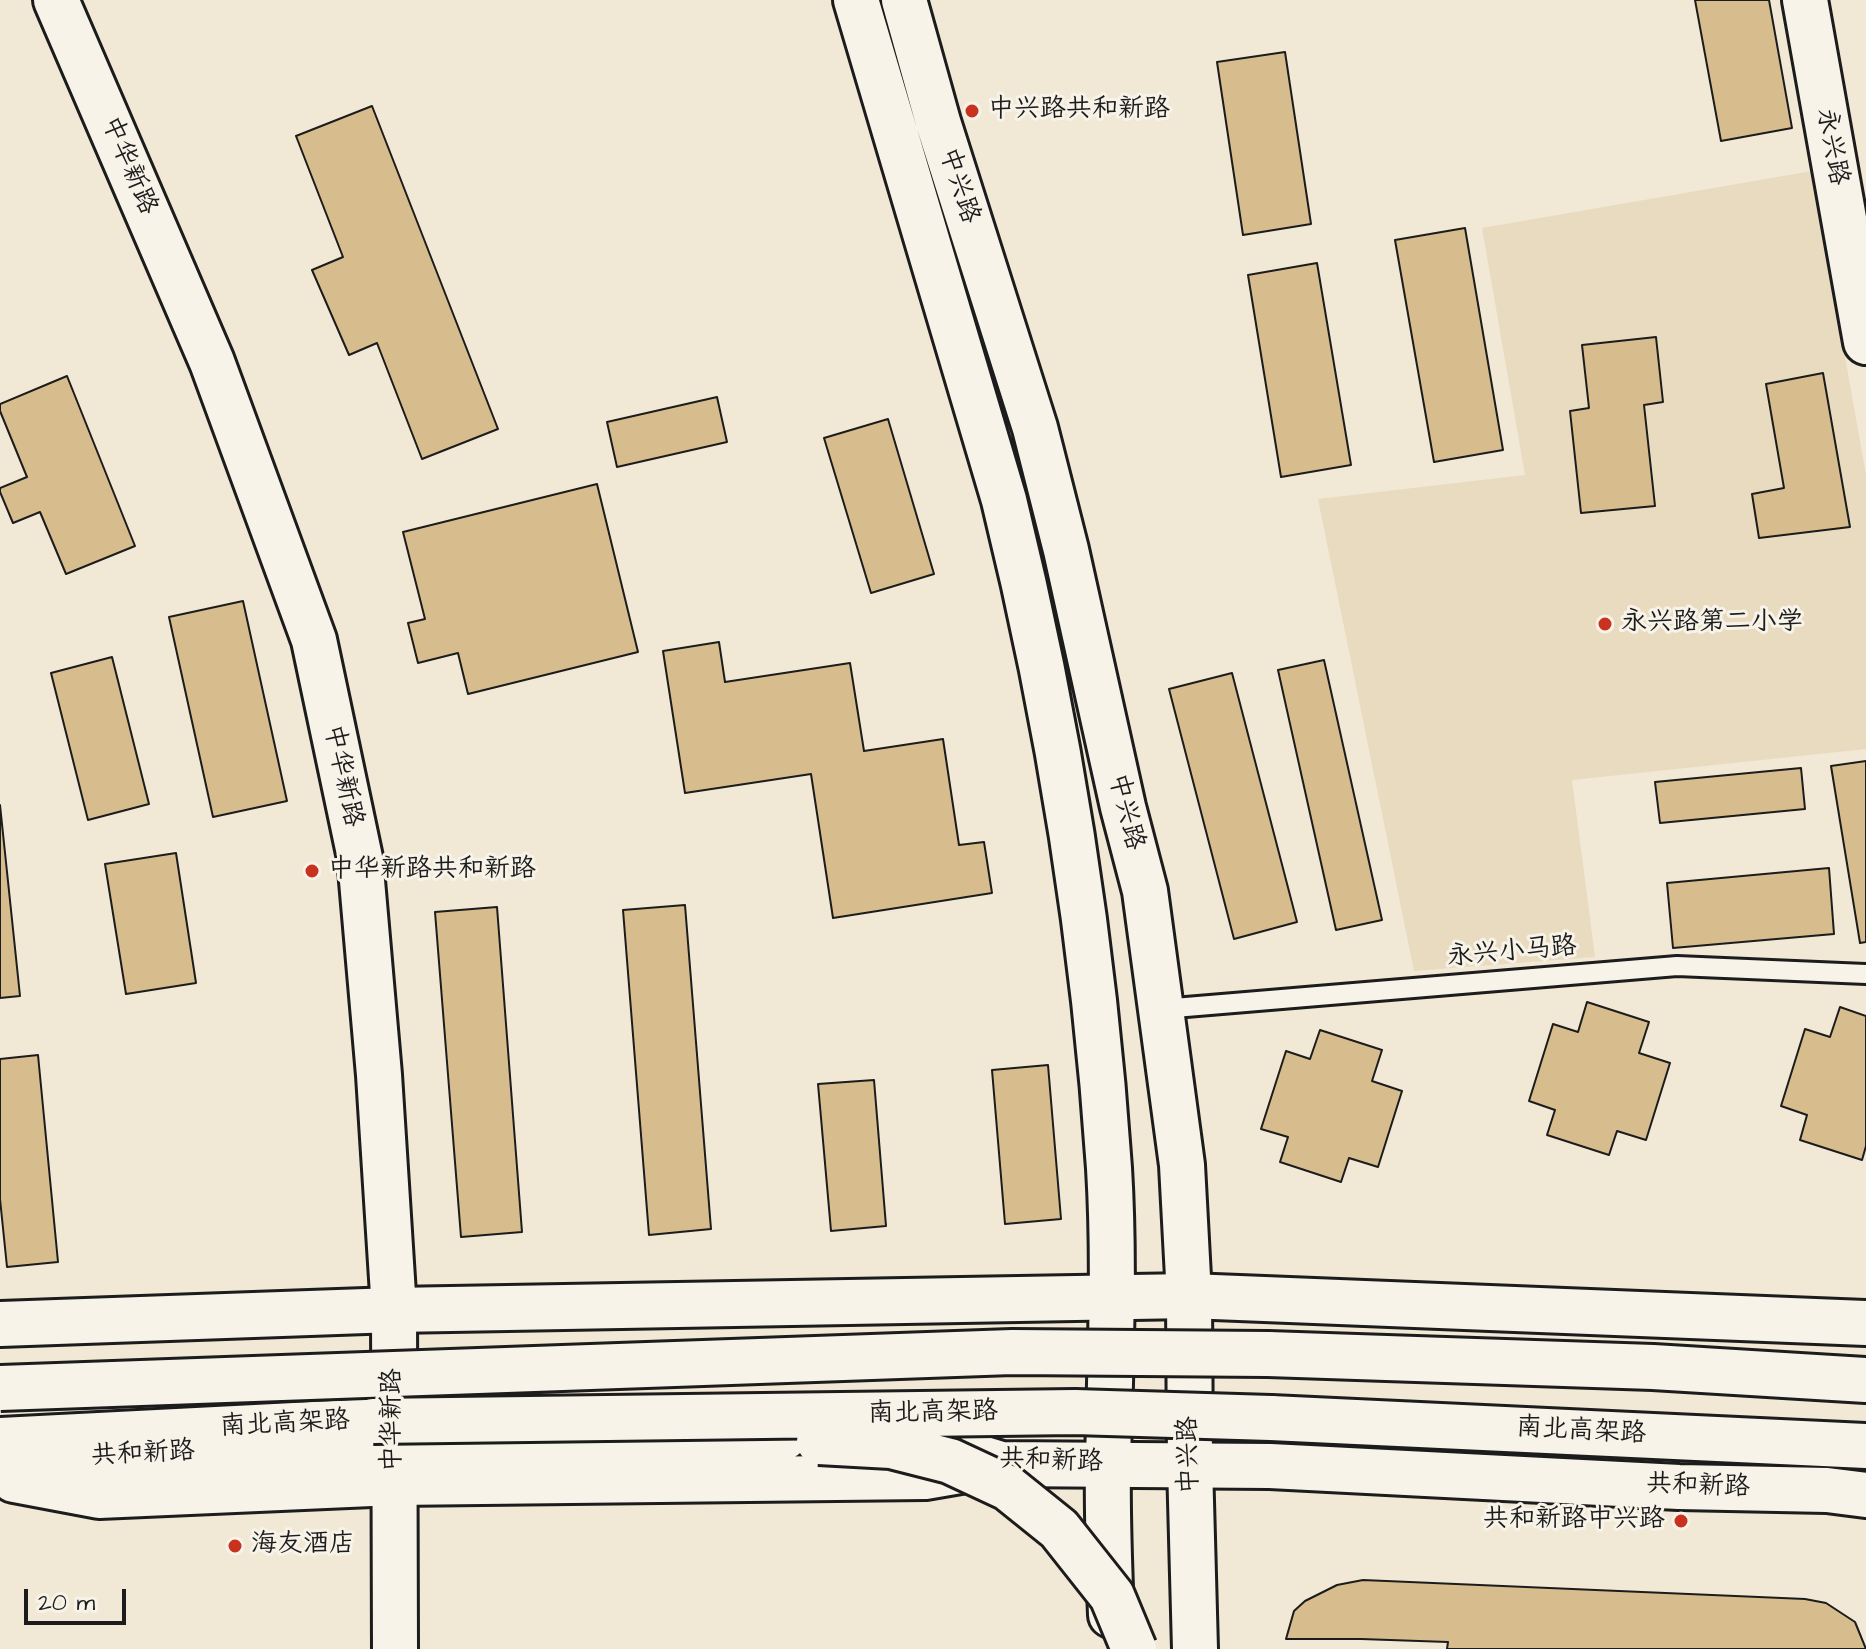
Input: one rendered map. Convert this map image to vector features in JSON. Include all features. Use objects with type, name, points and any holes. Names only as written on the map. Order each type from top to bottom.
[{"type":"main road","name":"中华新路","points":[[56,0],[212,362],[314,640],[360,858],[379,1075],[394,1310],[386,1449],[395,1649]]},
{"type":"main road","name":"中兴路","points":[[856,0],[1004,500],[1047,700],[1080,880],[1109,1170],[1113,1296],[1108,1463],[1112,1649]]},
{"type":"main road","name":"中兴路","points":[[904,0],[938,122],[1035,428],[1145,891],[1182,1165],[1189,1296],[1195,1649]]},
{"type":"main road","name":"永兴路","points":[[1805,0],[1866,342]]},
{"type":"main road","points":[[0,1324],[394,1310],[1113,1296],[1189,1296],[1866,1323]]},
{"type":"main road","name":"南北高架路","points":[[0,1388],[1012,1352],[1268,1354],[1653,1367],[1866,1380]]},
{"type":"main road","name":"南北高架路","points":[[0,1440],[386,1449],[1075,1412],[1866,1446]]},
{"type":"main road","points":[[0,1475],[99,1496],[386,1449],[891,1446],[950,1461],[1008,1488],[1059,1529],[1112,1596],[1134,1649]]},
{"type":"main road","name":"共和新路","points":[[386,1449],[925,1477],[1001,1464],[1190,1464],[1679,1487],[1827,1490],[1866,1495]]},
{"type":"lane","name":"永兴小马路","points":[[1162,1009],[1677,966],[1866,974]]},
{"type":"shaded area","name":"永兴路第二小学","points":[[1812,171],[1866,475],[1866,749],[1572,780],[1595,957],[1414,971],[1318,499],[1525,475],[1482,228]]},
{"type":"building","points":[[1695,0],[1769,0],[1792,128],[1721,141]]},
{"type":"building","points":[[1285,52],[1311,224],[1243,235],[1217,62]]},
{"type":"building","points":[[372,106],[498,429],[422,459],[377,343],[349,355],[312,270],[343,257],[296,136]]},
{"type":"building","points":[[1465,228],[1503,450],[1434,462],[1395,240]]},
{"type":"building","points":[[1317,263],[1351,465],[1281,477],[1248,275]]},
{"type":"building","points":[[1656,337],[1663,402],[1644,405],[1655,506],[1581,513],[1570,411],[1589,408],[1582,345]]},
{"type":"building","points":[[1823,373],[1850,527],[1759,538],[1752,494],[1784,488],[1766,384]]},
{"type":"building","points":[[67,376],[135,546],[66,574],[40,512],[13,523],[0,492],[0,488],[27,477],[0,411],[0,404]]},
{"type":"building","points":[[717,397],[727,442],[617,467],[607,422]]},
{"type":"building","points":[[888,419],[934,574],[871,593],[824,438]]},
{"type":"building","points":[[597,484],[638,652],[468,694],[458,653],[418,663],[408,623],[425,619],[403,532]]},
{"type":"building","points":[[243,601],[287,801],[213,817],[169,617]]},
{"type":"building","points":[[719,642],[725,682],[850,663],[864,751],[943,739],[959,845],[984,842],[992,893],[833,918],[811,774],[685,793],[663,651]]},
{"type":"building","points":[[112,657],[149,804],[88,820],[51,673]]},
{"type":"building","points":[[1324,660],[1382,920],[1336,930],[1278,670]]},
{"type":"building","points":[[1232,673],[1297,922],[1234,939],[1169,689]]},
{"type":"building","points":[[1866,761],[1866,942],[1860,943],[1831,766]]},
{"type":"building","points":[[1801,768],[1805,809],[1660,823],[1655,782]]},
{"type":"building","points":[[0,805],[20,996],[0,998]]},
{"type":"building","points":[[176,853],[196,983],[126,994],[105,864]]},
{"type":"building","points":[[1829,868],[1834,934],[1673,948],[1667,883]]},
{"type":"building","points":[[685,905],[711,1229],[649,1235],[623,910]]},
{"type":"building","points":[[497,907],[522,1232],[461,1237],[435,912]]},
{"type":"building","points":[[1587,1002],[1649,1022],[1639,1053],[1670,1063],[1646,1140],[1617,1131],[1609,1155],[1547,1135],[1555,1110],[1529,1101],[1553,1024],[1578,1032]]},
{"type":"building","points":[[1840,1007],[1866,1016],[1866,1146],[1862,1160],[1800,1140],[1807,1115],[1781,1106],[1805,1029],[1830,1037]]},
{"type":"building","points":[[1320,1030],[1382,1050],[1372,1081],[1402,1091],[1378,1167],[1349,1158],[1341,1182],[1280,1162],[1288,1137],[1261,1129],[1286,1051],[1310,1059]]},
{"type":"building","points":[[38,1055],[58,1262],[7,1267],[0,1199],[0,1059]]},
{"type":"building","points":[[1048,1065],[1061,1219],[1005,1224],[992,1070]]},
{"type":"building","points":[[874,1080],[886,1226],[831,1231],[818,1084]]},
{"type":"building","points":[[1363,1580],[1805,1599],[1826,1603],[1855,1622],[1866,1649],[1447,1649],[1448,1642],[1286,1639],[1294,1611],[1305,1601],[1337,1585]]},
{"type":"place","name":"中兴路共和新路","points":[[972,111]]},
{"type":"place","name":"永兴路第二小学","points":[[1605,624]]},
{"type":"place","name":"中华新路共和新路","points":[[312,871]]},
{"type":"place","name":"共和新路中兴路","points":[[1681,1521]]},
{"type":"place","name":"海友酒店","points":[[235,1546]]}]
